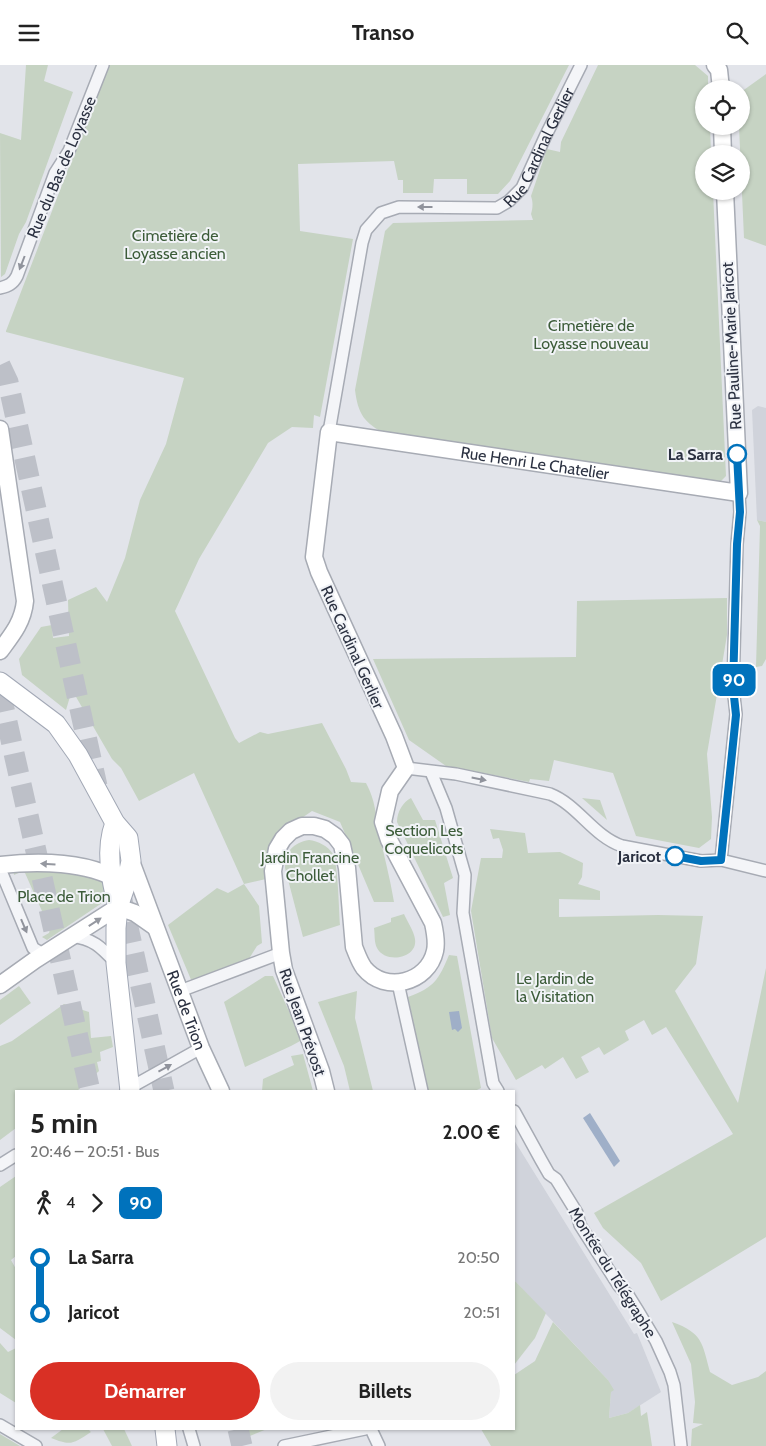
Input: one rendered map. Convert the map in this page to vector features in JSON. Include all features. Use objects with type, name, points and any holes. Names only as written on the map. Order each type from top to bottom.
[{"type":"main road","points":[[0,682],[56,724],[78,755],[115,823],[128,838],[131,861],[110,876]]},
{"type":"main road","points":[[115,823],[111,833],[110,876],[118,907],[116,963],[128,1090]]},
{"type":"main road","points":[[165,1430],[167,1446]]},
{"type":"street","name":"Rue du Bas de Loyasse","points":[[0,288],[14,282],[17,276],[55,173],[69,151],[103,65]]},
{"type":"street","name":"Rue Cardinal Gerlier","points":[[406,768],[394,736],[319,572],[314,557],[330,432],[366,229],[382,213],[399,207],[497,207],[509,201],[522,188],[581,65]]},
{"type":"street","points":[[715,65],[719,70],[720,80]]},
{"type":"street","name":"Rue Pauline-Marie Jaricot","points":[[721,860],[736,715],[733,687],[737,544],[740,512],[725,200]]},
{"type":"street","points":[[0,429],[25,601],[24,612],[19,626],[0,651]]},
{"type":"street","name":"Rue Henri Le Chatelier","points":[[330,432],[739,493]]},
{"type":"street","points":[[180,991],[282,953],[273,871],[277,849],[283,839],[291,831],[302,826],[314,826],[330,832],[342,845],[347,868],[354,947],[358,959],[365,969],[375,977],[386,982],[398,983],[411,980],[423,973],[431,962],[436,950],[436,936],[433,923],[389,839],[383,822],[390,791],[406,768],[456,775],[550,793],[564,801],[604,836],[622,846],[701,861],[721,860],[766,871]]},
{"type":"street","points":[[431,772],[446,808],[465,875],[463,913],[493,1083],[497,1090]]},
{"type":"street","points":[[131,861],[155,927]]},
{"type":"street","points":[[43,954],[33,948],[0,865],[54,864],[110,876],[146,904]]},
{"type":"street","points":[[0,985],[43,954],[118,907],[135,913],[155,927]]},
{"type":"street","name":"Rue de Trion","points":[[155,927],[202,1048],[221,1090]]},
{"type":"street","points":[[71,936],[92,941],[101,947],[116,963]]},
{"type":"street","name":"Rue Jean Prévost","points":[[282,953],[284,969],[321,1071],[326,1090]]},
{"type":"street","points":[[398,983],[422,1090]]},
{"type":"street","points":[[128,1090],[202,1048]]},
{"type":"street","name":"Montée du Télégraphe","points":[[515,1113],[549,1173],[556,1179],[577,1213],[580,1225],[618,1286],[628,1295],[656,1341],[674,1385],[681,1446]]},
{"type":"street","points":[[0,1165],[15,1156]]},
{"type":"street","points":[[0,1425],[36,1446]]},
{"type":"street","points":[[189,1430],[194,1446]]},
{"type":"street","points":[[284,1446],[360,1430]]},
{"type":"street","points":[[371,1430],[379,1446]]},
{"type":"shaded area","points":[[758,406],[766,408],[766,522],[757,520],[752,410]]},
{"type":"shaded area","points":[[515,1142],[634,1334],[637,1333],[661,1392],[628,1413],[609,1418],[611,1392],[608,1380],[515,1281]]},
{"type":"green space","points":[[26,65],[48,65],[44,81],[73,92],[26,222],[19,234],[5,274],[1,277],[0,133],[21,140]]},
{"type":"green space","name":"Cimetière de Loyasse ancien","points":[[108,65],[569,65],[510,181],[498,194],[467,194],[467,179],[434,179],[433,193],[403,193],[403,180],[398,180],[394,161],[298,164],[300,231],[353,239],[320,417],[314,415],[313,428],[292,427],[268,443],[199,559],[175,611],[239,743],[260,732],[268,734],[322,723],[351,782],[366,783],[372,796],[394,902],[374,902],[340,822],[312,811],[290,826],[266,879],[244,884],[194,773],[139,801],[121,768],[112,759],[72,690],[66,710],[22,675],[19,659],[41,627],[52,625],[53,638],[69,636],[68,600],[96,587],[107,602],[125,558],[140,500],[166,444],[184,378],[6,332]]},
{"type":"green space","name":"Cimetière de Loyasse nouveau","points":[[598,65],[695,65],[708,76],[708,80],[695,80],[695,135],[710,135],[711,145],[695,145],[695,200],[713,200],[726,476],[719,483],[386,434],[367,422],[360,412],[355,390],[385,231],[393,223],[533,220],[531,196],[547,149],[560,152],[561,142]]},
{"type":"green space","points":[[766,74],[766,246],[744,238],[742,200],[750,200],[750,145],[740,145],[739,135],[750,135],[750,86]]},
{"type":"green space","points":[[757,520],[766,522],[766,659],[762,666],[756,667],[760,526]]},
{"type":"green space","points":[[727,598],[727,635],[707,754],[712,817],[711,839],[699,848],[636,836],[613,773],[554,760],[549,781],[530,779],[529,782],[446,766],[409,740],[373,659],[576,657],[577,601]]},
{"type":"green space","name":"Section Les Coquelicots","points":[[411,798],[423,820],[435,820],[453,878],[444,883],[450,915],[443,917],[397,822],[401,808]]},
{"type":"green space","points":[[582,798],[600,800],[607,820]]},
{"type":"green space","name":"Le Jardin de la Visitation","points":[[490,829],[525,833],[528,853],[560,852],[583,863],[582,877],[578,884],[600,891],[600,900],[559,899],[559,917],[703,916],[696,964],[675,991],[738,1103],[766,968],[766,1237],[661,1301],[641,1263],[603,1228],[594,1213],[733,1134],[666,1027],[652,1035],[644,1020],[625,1031],[629,1040],[604,1055],[599,1047],[581,1057],[589,1072],[576,1079],[563,1057],[545,1069],[542,1065],[516,1080],[492,1038],[471,911],[481,858],[502,858],[503,850],[499,838],[493,839]]},
{"type":"green space","name":"Jardin Francine Chollet","points":[[309,840],[322,844],[333,854],[335,859],[340,925],[303,937],[285,862],[288,852],[294,846]]},
{"type":"green space","name":"Place de Trion","points":[[13,868],[84,873],[103,882],[107,895],[105,901],[47,940],[42,937],[49,933],[50,929],[25,873],[23,871],[14,875]]},
{"type":"green space","points":[[244,884],[259,906],[262,943],[257,946],[247,962],[192,982],[168,925],[217,888],[228,893]]},
{"type":"green space","name":"Jardin Francine Chollet","points":[[404,914],[412,929],[415,946],[406,955],[400,957],[387,956],[377,948],[374,928],[391,922],[391,918]]},
{"type":"green space","points":[[449,955],[457,956],[481,1088],[477,1090],[428,1090],[408,997],[430,986],[442,970]]},
{"type":"green space","points":[[265,976],[273,976],[302,1040],[245,1067],[224,1002]]},
{"type":"green space","points":[[19,986],[31,1003],[0,1025],[0,1000]]},
{"type":"green space","points":[[357,991],[355,1018],[373,1090],[350,1090],[344,1066],[318,1002]]},
{"type":"green space","points":[[64,1004],[89,1012],[91,1038],[111,1036],[113,1047],[100,1052],[101,1061],[97,1062],[99,1071],[78,1090],[15,1090],[15,1129],[0,1140],[0,1046],[12,1041]]},
{"type":"green space","points":[[303,1054],[313,1090],[262,1090],[263,1079],[294,1065],[291,1056]]},
{"type":"green space","points":[[15,1177],[15,1257],[11,1260],[15,1267],[15,1339],[0,1328],[0,1187]]},
{"type":"green space","points":[[515,1281],[546,1313],[535,1338],[515,1364]]},
{"type":"green space","points":[[553,1322],[608,1380],[614,1390],[611,1392],[609,1418],[628,1413],[640,1405],[641,1416],[647,1412],[652,1446],[491,1446],[482,1430],[515,1430],[515,1374],[535,1361]]},
{"type":"green space","points":[[672,1322],[690,1330],[696,1335],[703,1346],[710,1372],[732,1385],[758,1377],[766,1371],[766,1446],[691,1446],[692,1429],[703,1424],[693,1423],[695,1402],[691,1364]]},
{"type":"green space","points":[[0,1343],[8,1352],[15,1348],[15,1402],[0,1393]]},
{"type":"green space","points":[[62,1430],[89,1430],[91,1432],[72,1443],[51,1438]]},
{"type":"green space","points":[[104,1430],[124,1430],[132,1446],[112,1446]]},
{"type":"green space","points":[[237,1430],[265,1430],[245,1438]]},
{"type":"green space","points":[[0,1434],[20,1446],[0,1446]]},
{"type":"water","points":[[459,1011],[462,1028],[458,1032],[455,1029],[452,1030],[449,1012]]},
{"type":"water","points":[[590,1113],[620,1161],[614,1167],[583,1118]]},
{"type":"tunnel","points":[[0,365],[8,382],[97,786]]},
{"type":"tunnel","points":[[0,691],[90,1090]]},
{"type":"tunnel","points":[[120,891],[164,1090]]},
{"type":"tunnel","points":[[238,1430],[242,1446]]},
{"type":"bus line","name":"90","points":[[675,856],[701,861],[721,860],[736,715],[733,687],[737,544],[740,512],[737,454]]},
{"type":"place","name":"La Sarra","points":[[737,454]]},
{"type":"place","name":"Jaricot","points":[[675,856]]}]
